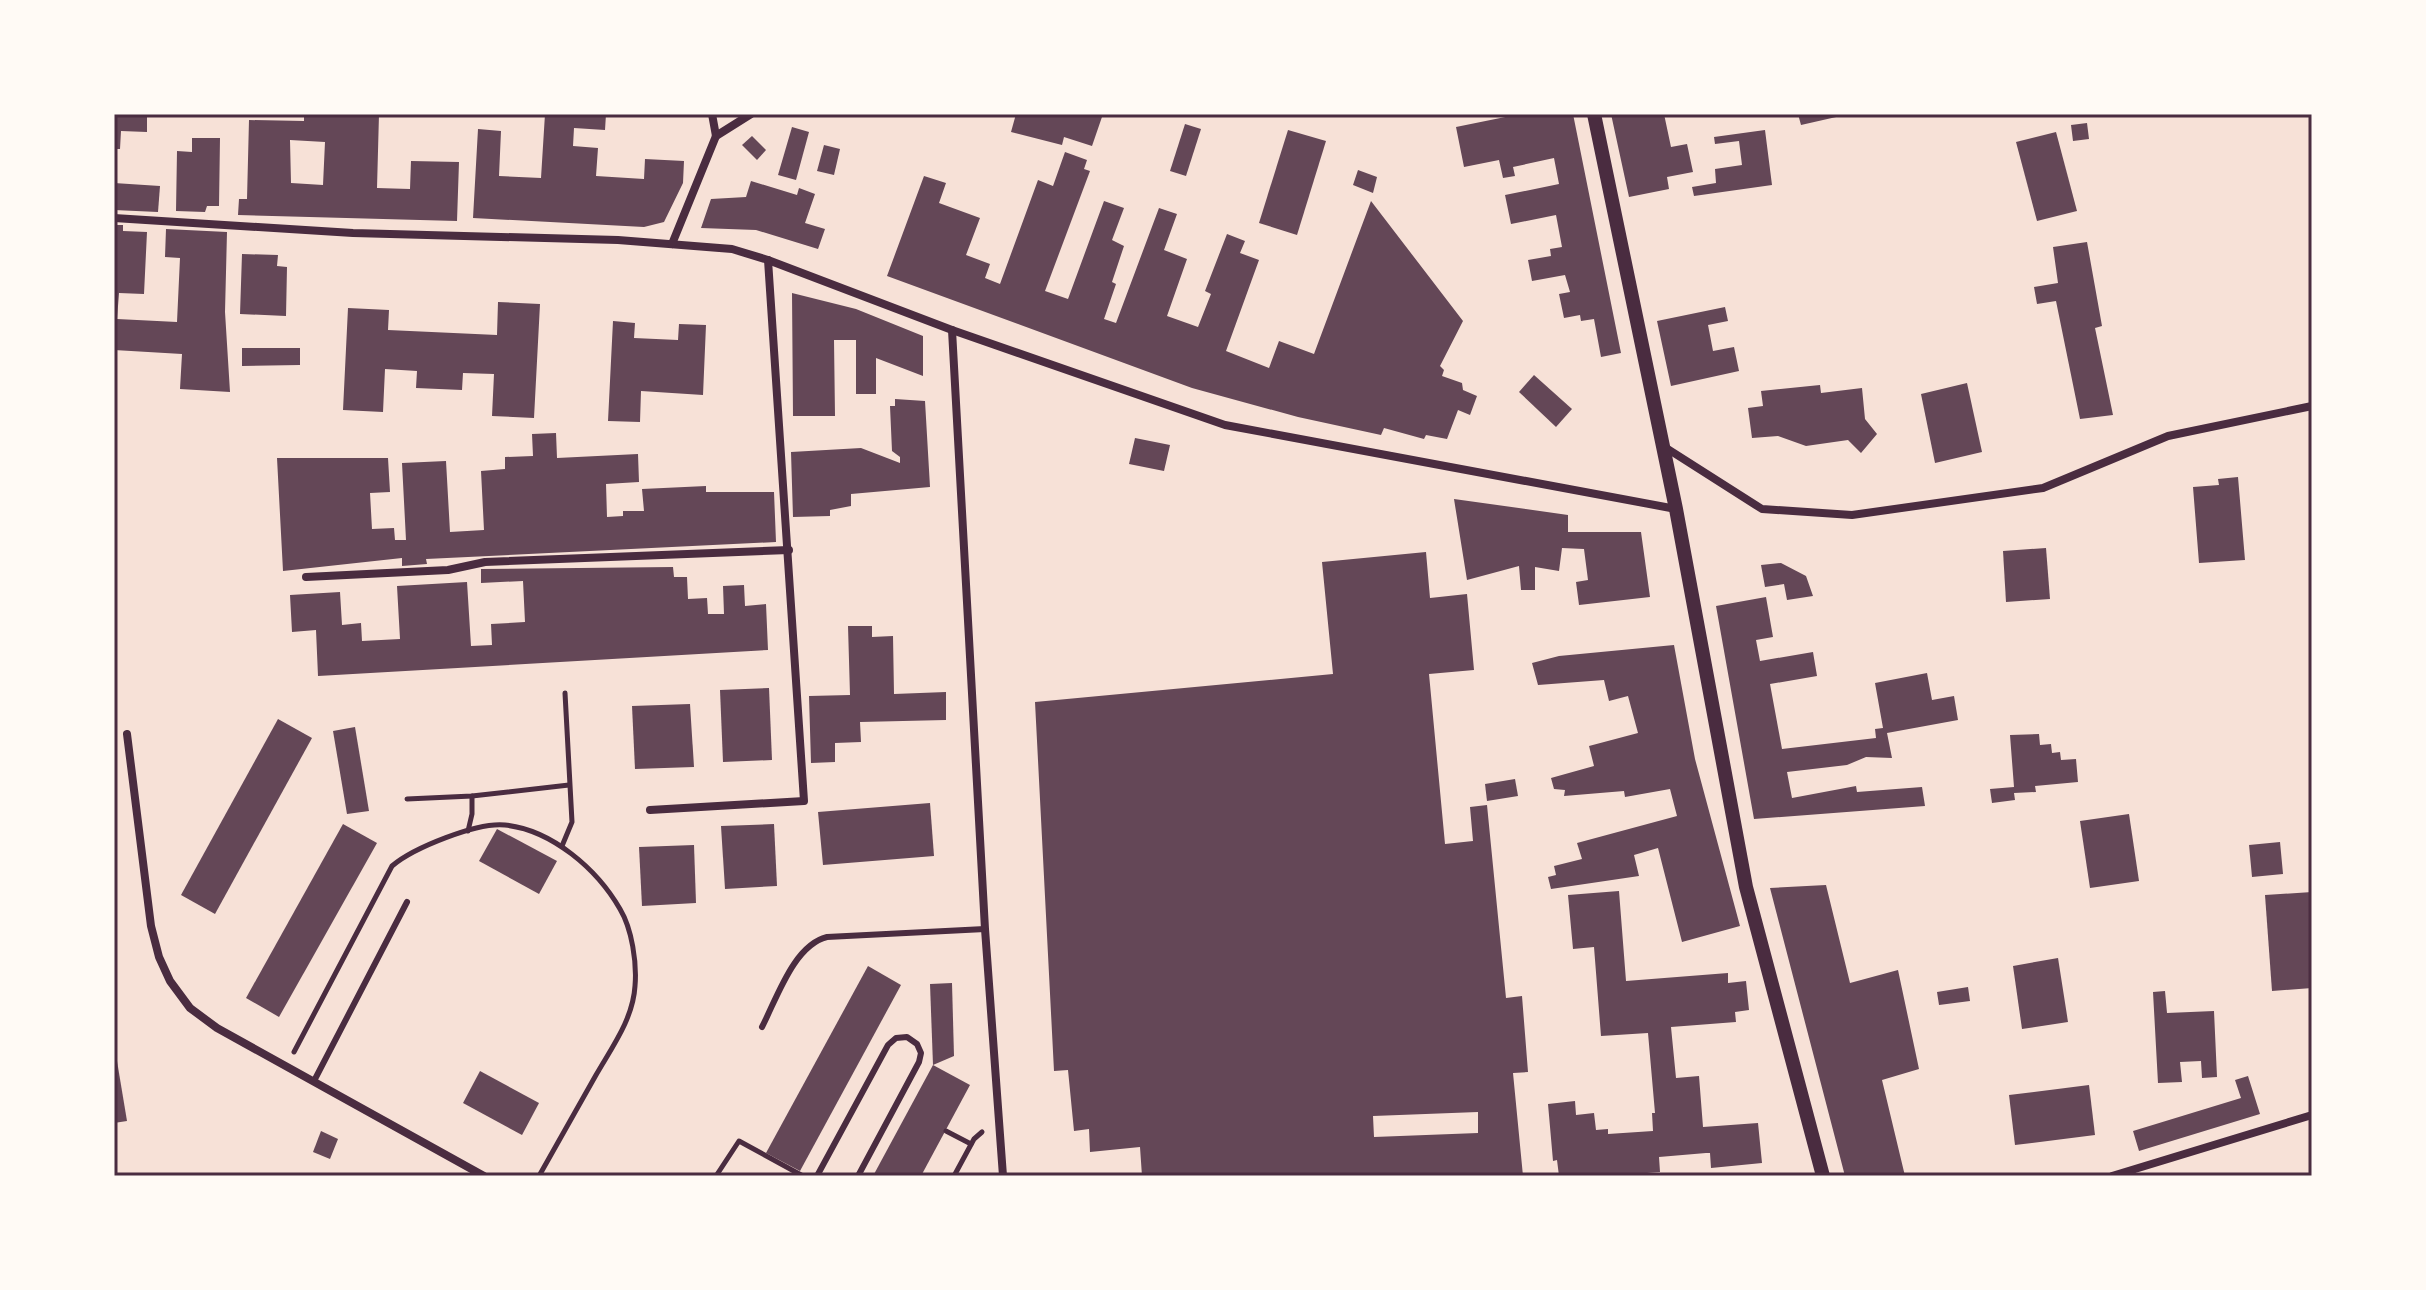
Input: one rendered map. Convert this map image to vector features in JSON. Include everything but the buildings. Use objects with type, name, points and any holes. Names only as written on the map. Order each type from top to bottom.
[{"type":"street","points":[[672,244],[716,136],[712,114]]},
{"type":"street","points":[[716,136],[751,114]]},
{"type":"street","points":[[1594,114],[1676,509],[1746,887],[1823,1176]]},
{"type":"street","points":[[114,218],[353,233],[672,244],[732,249],[1225,425],[1676,509]]},
{"type":"street","points":[[650,810],[804,801],[768,260]]},
{"type":"street","points":[[952,330],[985,929],[1003,1176]]},
{"type":"street","points":[[1662,440],[1762,509],[1852,515],[2043,488],[2168,436],[2312,406]]},
{"type":"street","points":[[306,577],[448,570],[485,562],[789,550]]},
{"type":"street","points":[[127,734],[151,926],[159,957],[170,981],[190,1008],[217,1028],[484,1176]]},
{"type":"street","points":[[2112,1176],[2312,1115]]},
{"type":"lane","points":[[314,1081],[407,902]]},
{"type":"lane","points":[[762,1027],[799,956],[816,939],[985,929]]},
{"type":"lane","points":[[817,1176],[888,1045],[896,1038],[907,1037],[917,1044],[921,1053],[919,1062],[858,1176]]},
{"type":"path","points":[[562,846],[572,822],[565,693]]},
{"type":"path","points":[[407,799],[472,796],[569,785]]},
{"type":"path","points":[[468,832],[472,796]]},
{"type":"path","points":[[286,1067],[392,866],[403,857],[441,839],[504,825],[520,828],[562,846],[596,878],[621,911],[631,941],[636,984],[633,1002],[619,1037],[539,1176]]},
{"type":"path","points":[[954,1176],[978,1133],[999,1130]]},
{"type":"path","points":[[946,1131],[971,1144]]},
{"type":"path","points":[[716,1176],[739,1141],[803,1176]]}]
